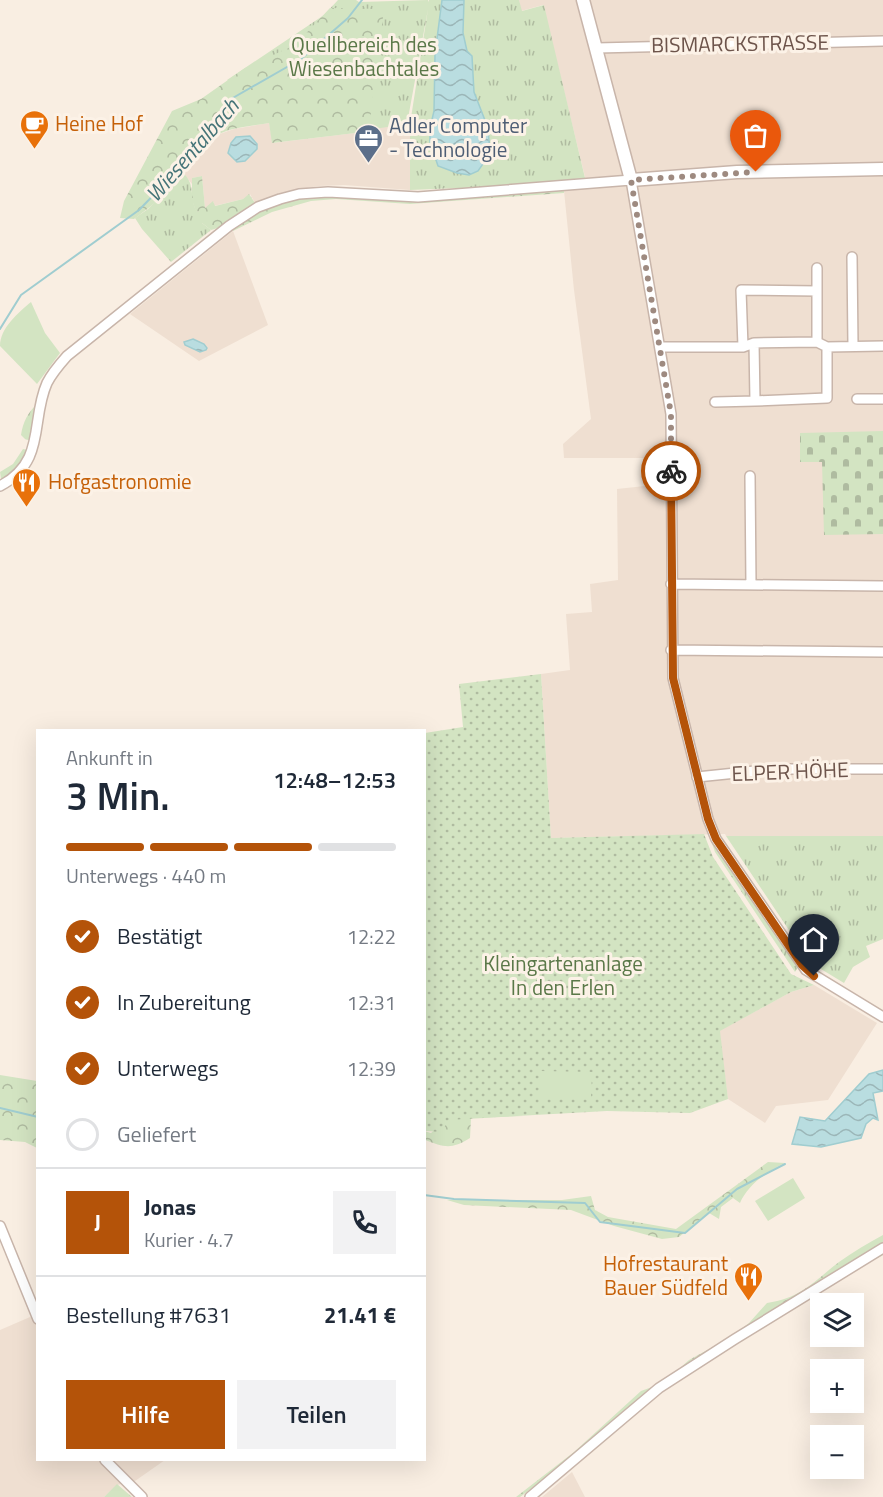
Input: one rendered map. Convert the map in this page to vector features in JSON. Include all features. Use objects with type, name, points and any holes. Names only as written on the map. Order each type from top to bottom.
[{"type":"street","points":[[583,0],[631,180],[671,414],[673,678],[708,819],[716,839],[802,965],[814,976],[883,1017]]},
{"type":"street","name":"BISMARCKSTRASSE","points":[[597,48],[883,41]]},
{"type":"street","points":[[0,486],[14,477],[24,466],[35,442],[47,385],[53,373],[67,356],[229,226],[258,207],[280,199],[313,192],[418,197],[737,172],[883,169]]},
{"type":"street","points":[[852,258],[853,346]]},
{"type":"street","points":[[715,402],[827,398],[817,268]]},
{"type":"street","points":[[743,347],[741,290],[817,291]]},
{"type":"street","points":[[660,347],[743,347],[754,343],[883,346]]},
{"type":"street","points":[[754,343],[755,401]]},
{"type":"street","points":[[857,399],[883,399]]},
{"type":"street","points":[[750,476],[751,585]]},
{"type":"street","points":[[671,584],[883,586]]},
{"type":"street","points":[[672,650],[883,652]]},
{"type":"street","name":"ELPER HÖHE","points":[[697,777],[775,769],[883,769]]},
{"type":"street","points":[[0,1226],[36,1314]]},
{"type":"street","points":[[530,1497],[659,1388],[883,1248]]},
{"type":"street","points":[[106,1461],[142,1497]]},
{"type":"shaded area","points":[[519,0],[883,0],[883,836],[726,836],[725,834],[551,838],[541,674],[570,670],[566,614],[592,612],[590,584],[618,580],[617,489],[663,484],[663,458],[564,458],[563,444],[591,419],[574,290],[563,181],[585,177],[543,5],[521,11]]},
{"type":"shaded area","points":[[373,121],[410,124],[410,190],[344,185],[318,186],[281,193],[255,203],[250,194],[243,199],[214,206],[214,202],[205,208],[202,176],[192,178],[192,184],[183,173],[190,162],[217,135],[234,129],[269,123],[273,143],[371,131]]},
{"type":"shaded area","points":[[233,231],[268,325],[199,361],[130,314]]},
{"type":"shaded area","points":[[814,985],[877,1023],[828,1100],[776,1106],[765,1123],[728,1099],[719,1031],[791,992]]},
{"type":"shaded area","points":[[36,1314],[36,1461],[164,1461],[135,1481],[117,1485],[104,1497],[0,1497],[0,1330]]},
{"type":"shaded area","points":[[572,1472],[585,1497],[542,1497]]},
{"type":"green space","name":"Quellbereich des Wiesenbachtales","points":[[338,0],[359,2],[428,0],[429,2],[429,0],[519,0],[522,11],[544,5],[585,178],[508,186],[410,190],[410,124],[428,9],[407,124],[328,136],[227,80],[324,15]]},
{"type":"green space","name":"Quellbereich des Wiesenbachtales","points":[[330,8],[384,9],[370,120],[373,121],[372,131],[272,143],[269,123],[237,128],[219,134],[198,153],[166,193],[134,219],[120,218],[124,201],[172,111],[201,99],[245,68],[295,45]]},
{"type":"green space","points":[[183,173],[190,182],[197,212],[202,210],[202,223],[211,230],[171,262],[135,218],[148,209]]},
{"type":"green space","points":[[202,176],[205,208],[213,201],[215,206],[243,199],[249,194],[255,203],[226,223],[211,230],[202,223],[201,211],[196,212],[192,200],[192,178]]},
{"type":"green space","points":[[564,188],[564,193],[410,204],[336,199],[311,201],[272,212],[233,231],[233,228],[259,213],[306,196]]},
{"type":"green space","points":[[31,302],[45,333],[60,353],[37,384],[0,346],[6,327]]},
{"type":"green space","points":[[38,403],[31,441],[21,435],[26,418]]},
{"type":"green space","points":[[883,431],[883,534],[824,535],[822,462],[800,462],[800,433]]},
{"type":"green space","points":[[23,449],[28,450],[21,464],[10,475],[1,479],[0,472],[13,464]]},
{"type":"green space","name":"Kleingartenanlage In den Erlen","points":[[541,674],[551,838],[704,834],[713,857],[791,974],[814,985],[791,992],[720,1031],[728,1099],[690,1113],[607,1111],[448,1120],[442,1132],[426,1131],[426,733],[463,727],[459,684]]},
{"type":"green space","points":[[690,770],[692,770],[709,831],[798,967],[795,972],[715,852]]},
{"type":"green space","points":[[726,836],[883,836],[883,939],[866,946],[870,957],[853,967],[844,983],[811,963]]},
{"type":"green space","points":[[541,1071],[592,1072],[591,1097],[541,1097]]},
{"type":"green space","points":[[0,1075],[36,1081],[36,1148],[25,1142],[0,1140]]},
{"type":"green space","points":[[451,1115],[524,1116],[471,1118],[470,1138],[452,1146],[443,1146],[426,1140],[426,1132],[431,1133]]},
{"type":"green space","points":[[768,1162],[785,1163],[759,1179],[743,1196],[740,1203],[733,1198],[721,1207],[719,1219],[709,1213],[679,1237],[662,1239],[614,1226],[571,1210],[464,1205],[447,1200],[562,1200],[591,1196],[595,1210],[608,1217],[676,1229]]},
{"type":"green space","points":[[793,1178],[805,1198],[768,1221],[755,1201]]},
{"type":"green space","points":[[883,1235],[883,1255],[818,1293],[810,1293],[810,1298],[665,1389],[586,1457],[573,1457],[520,1497],[516,1497],[574,1452],[641,1391],[663,1383],[689,1360],[731,1337],[749,1323],[767,1303],[798,1293]]},
{"type":"green space","points":[[117,1484],[132,1497],[104,1497]]},
{"type":"water","points":[[442,0],[464,0],[463,33],[467,51],[472,56],[474,92],[488,128],[490,154],[478,171],[469,175],[438,166],[430,142],[434,111],[435,54]]},
{"type":"water","points":[[250,136],[257,144],[257,149],[245,161],[237,162],[228,153],[231,143],[236,137]]},
{"type":"water","points":[[193,339],[204,344],[206,350],[200,352],[185,345],[184,342]]},
{"type":"water","points":[[883,1070],[883,1091],[873,1093],[878,1120],[873,1118],[866,1124],[861,1138],[821,1147],[792,1144],[800,1117],[825,1121],[869,1074]]},
{"type":"waterway","name":"Wiesentalbach","points":[[0,329],[21,295],[139,210],[175,173],[186,155],[231,99],[301,59],[348,18],[362,0]]},
{"type":"waterway","points":[[0,1108],[36,1117]]},
{"type":"waterway","points":[[426,1195],[454,1199],[585,1203],[600,1222],[685,1233],[737,1189],[785,1164]]},
{"type":"way so far","points":[[671,471],[671,414],[631,180],[756,172]]},
{"type":"place","name":"Heine Hof","points":[[34,150]]},
{"type":"place","name":"Adler Computer - Technologie","points":[[368,164]]},
{"type":"place","name":"Hofgastronomie","points":[[27,508]]},
{"type":"place","name":"Hofrestaurant Bauer Südfeld","points":[[749,1302]]},
{"type":"route","points":[[671,471],[673,678],[708,819],[716,839],[802,965],[814,976]]}]
